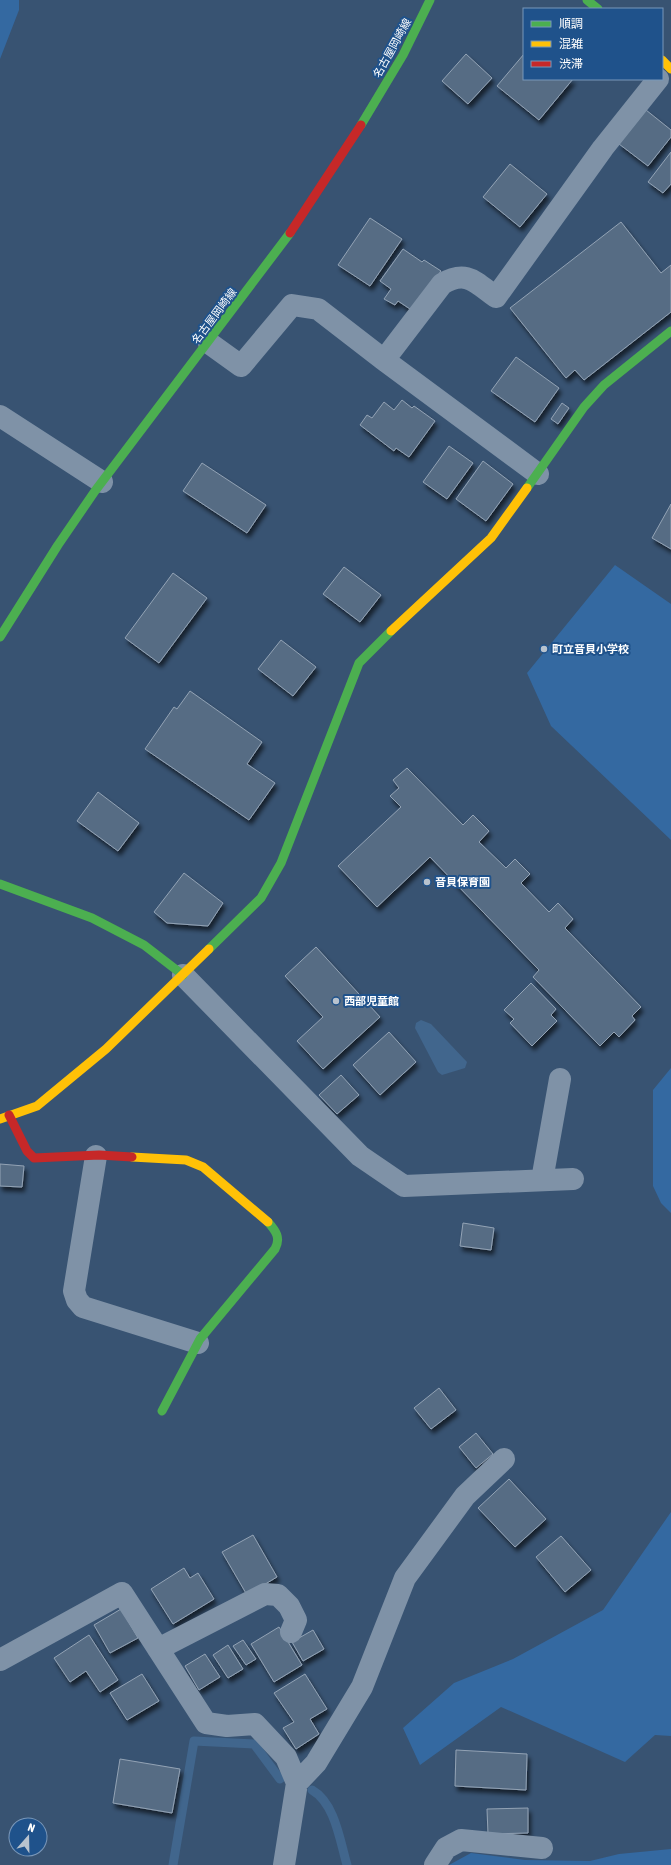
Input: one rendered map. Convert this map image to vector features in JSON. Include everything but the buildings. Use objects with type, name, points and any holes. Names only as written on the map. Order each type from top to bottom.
[{"type":"street","name":"名古屋岡崎線","points":[[0,637],[40,573],[102,482],[209,343],[313,202],[410,44],[430,0]]},
{"type":"street","points":[[587,0],[597,8]]},
{"type":"street","points":[[384,360],[442,284],[453,278],[470,278],[496,297],[603,148],[656,80]]},
{"type":"street","points":[[209,343],[241,366],[292,305],[318,309],[538,474]]},
{"type":"street","points":[[162,1411],[198,1343],[275,1249],[278,1243],[278,1234],[269,1223],[203,1167],[186,1160],[99,1155],[34,1158],[4,1117],[36,1106],[106,1049],[261,898],[281,863],[359,663],[491,538],[538,474],[584,407],[604,385],[671,331]]},
{"type":"street","points":[[0,416],[102,482]]},
{"type":"street","points":[[0,884],[92,918],[144,945],[183,975],[360,1156],[404,1186],[573,1179]]},
{"type":"street","points":[[542,1180],[560,1079]]},
{"type":"street","points":[[96,1156],[74,1291],[77,1300],[83,1306],[198,1343]]},
{"type":"street","points":[[297,1784],[316,1763],[362,1687],[405,1578],[465,1496],[504,1459]]},
{"type":"street","points":[[0,1660],[122,1593],[206,1724],[228,1726],[255,1724],[286,1758],[297,1784],[284,1865]]},
{"type":"street","points":[[158,1649],[196,1624],[236,1611],[250,1601],[265,1594],[278,1595],[289,1606],[296,1620],[292,1632]]},
{"type":"street","points":[[435,1865],[446,1848],[461,1840],[542,1848]]},
{"type":"shaded area","points":[[0,0],[19,0],[19,10],[0,59]]},
{"type":"shaded area","points":[[615,565],[671,604],[671,840],[551,726],[527,673]]},
{"type":"shaded area","points":[[421,1020],[431,1024],[467,1062],[465,1068],[442,1075],[438,1072],[415,1028],[416,1023]]},
{"type":"shaded area","points":[[671,1068],[671,1213],[661,1203],[653,1186],[653,1090]]},
{"type":"shaded area","points":[[671,1512],[671,1736],[655,1735],[625,1762],[501,1707],[420,1765],[403,1728],[454,1683],[513,1659],[603,1610]]},
{"type":"shaded area","points":[[671,1849],[671,1865],[449,1865],[471,1853],[525,1860],[590,1861],[619,1854]]},
{"type":"waterway","points":[[173,1865],[194,1741],[254,1744],[280,1779]]},
{"type":"waterway","points":[[312,1790],[320,1796],[326,1804],[336,1823],[347,1865]]},
{"type":"traffic: fast","points":[[361,125],[403,55],[430,0]]},
{"type":"traffic: fast","points":[[587,0],[597,8]]},
{"type":"traffic: fast","points":[[0,637],[58,545],[95,491],[290,233]]},
{"type":"traffic: fast","points":[[527,488],[584,407],[604,385],[671,331]]},
{"type":"traffic: fast","points":[[209,949],[261,898],[281,863],[359,663],[391,631]]},
{"type":"traffic: fast","points":[[0,884],[92,918],[144,945],[183,975]]},
{"type":"traffic: fast","points":[[162,1411],[200,1339],[275,1249],[278,1238],[268,1222]]},
{"type":"traffic: slow","points":[[663,61],[671,69]]},
{"type":"traffic: slow","points":[[391,631],[491,538],[527,488]]},
{"type":"traffic: slow","points":[[0,1119],[37,1106],[106,1049],[209,949]]},
{"type":"traffic: slow","points":[[132,1157],[186,1160],[203,1167],[268,1222]]},
{"type":"traffic: jam","points":[[290,233],[361,125]]},
{"type":"traffic: jam","points":[[9,1115],[27,1151],[34,1158],[99,1155],[132,1157]]},
{"type":"place","name":"町立音貝小学校","points":[[544,649]]},
{"type":"place","name":"音貝保育園","points":[[427,882]]},
{"type":"place","name":"西部児童館","points":[[336,1001]]}]
